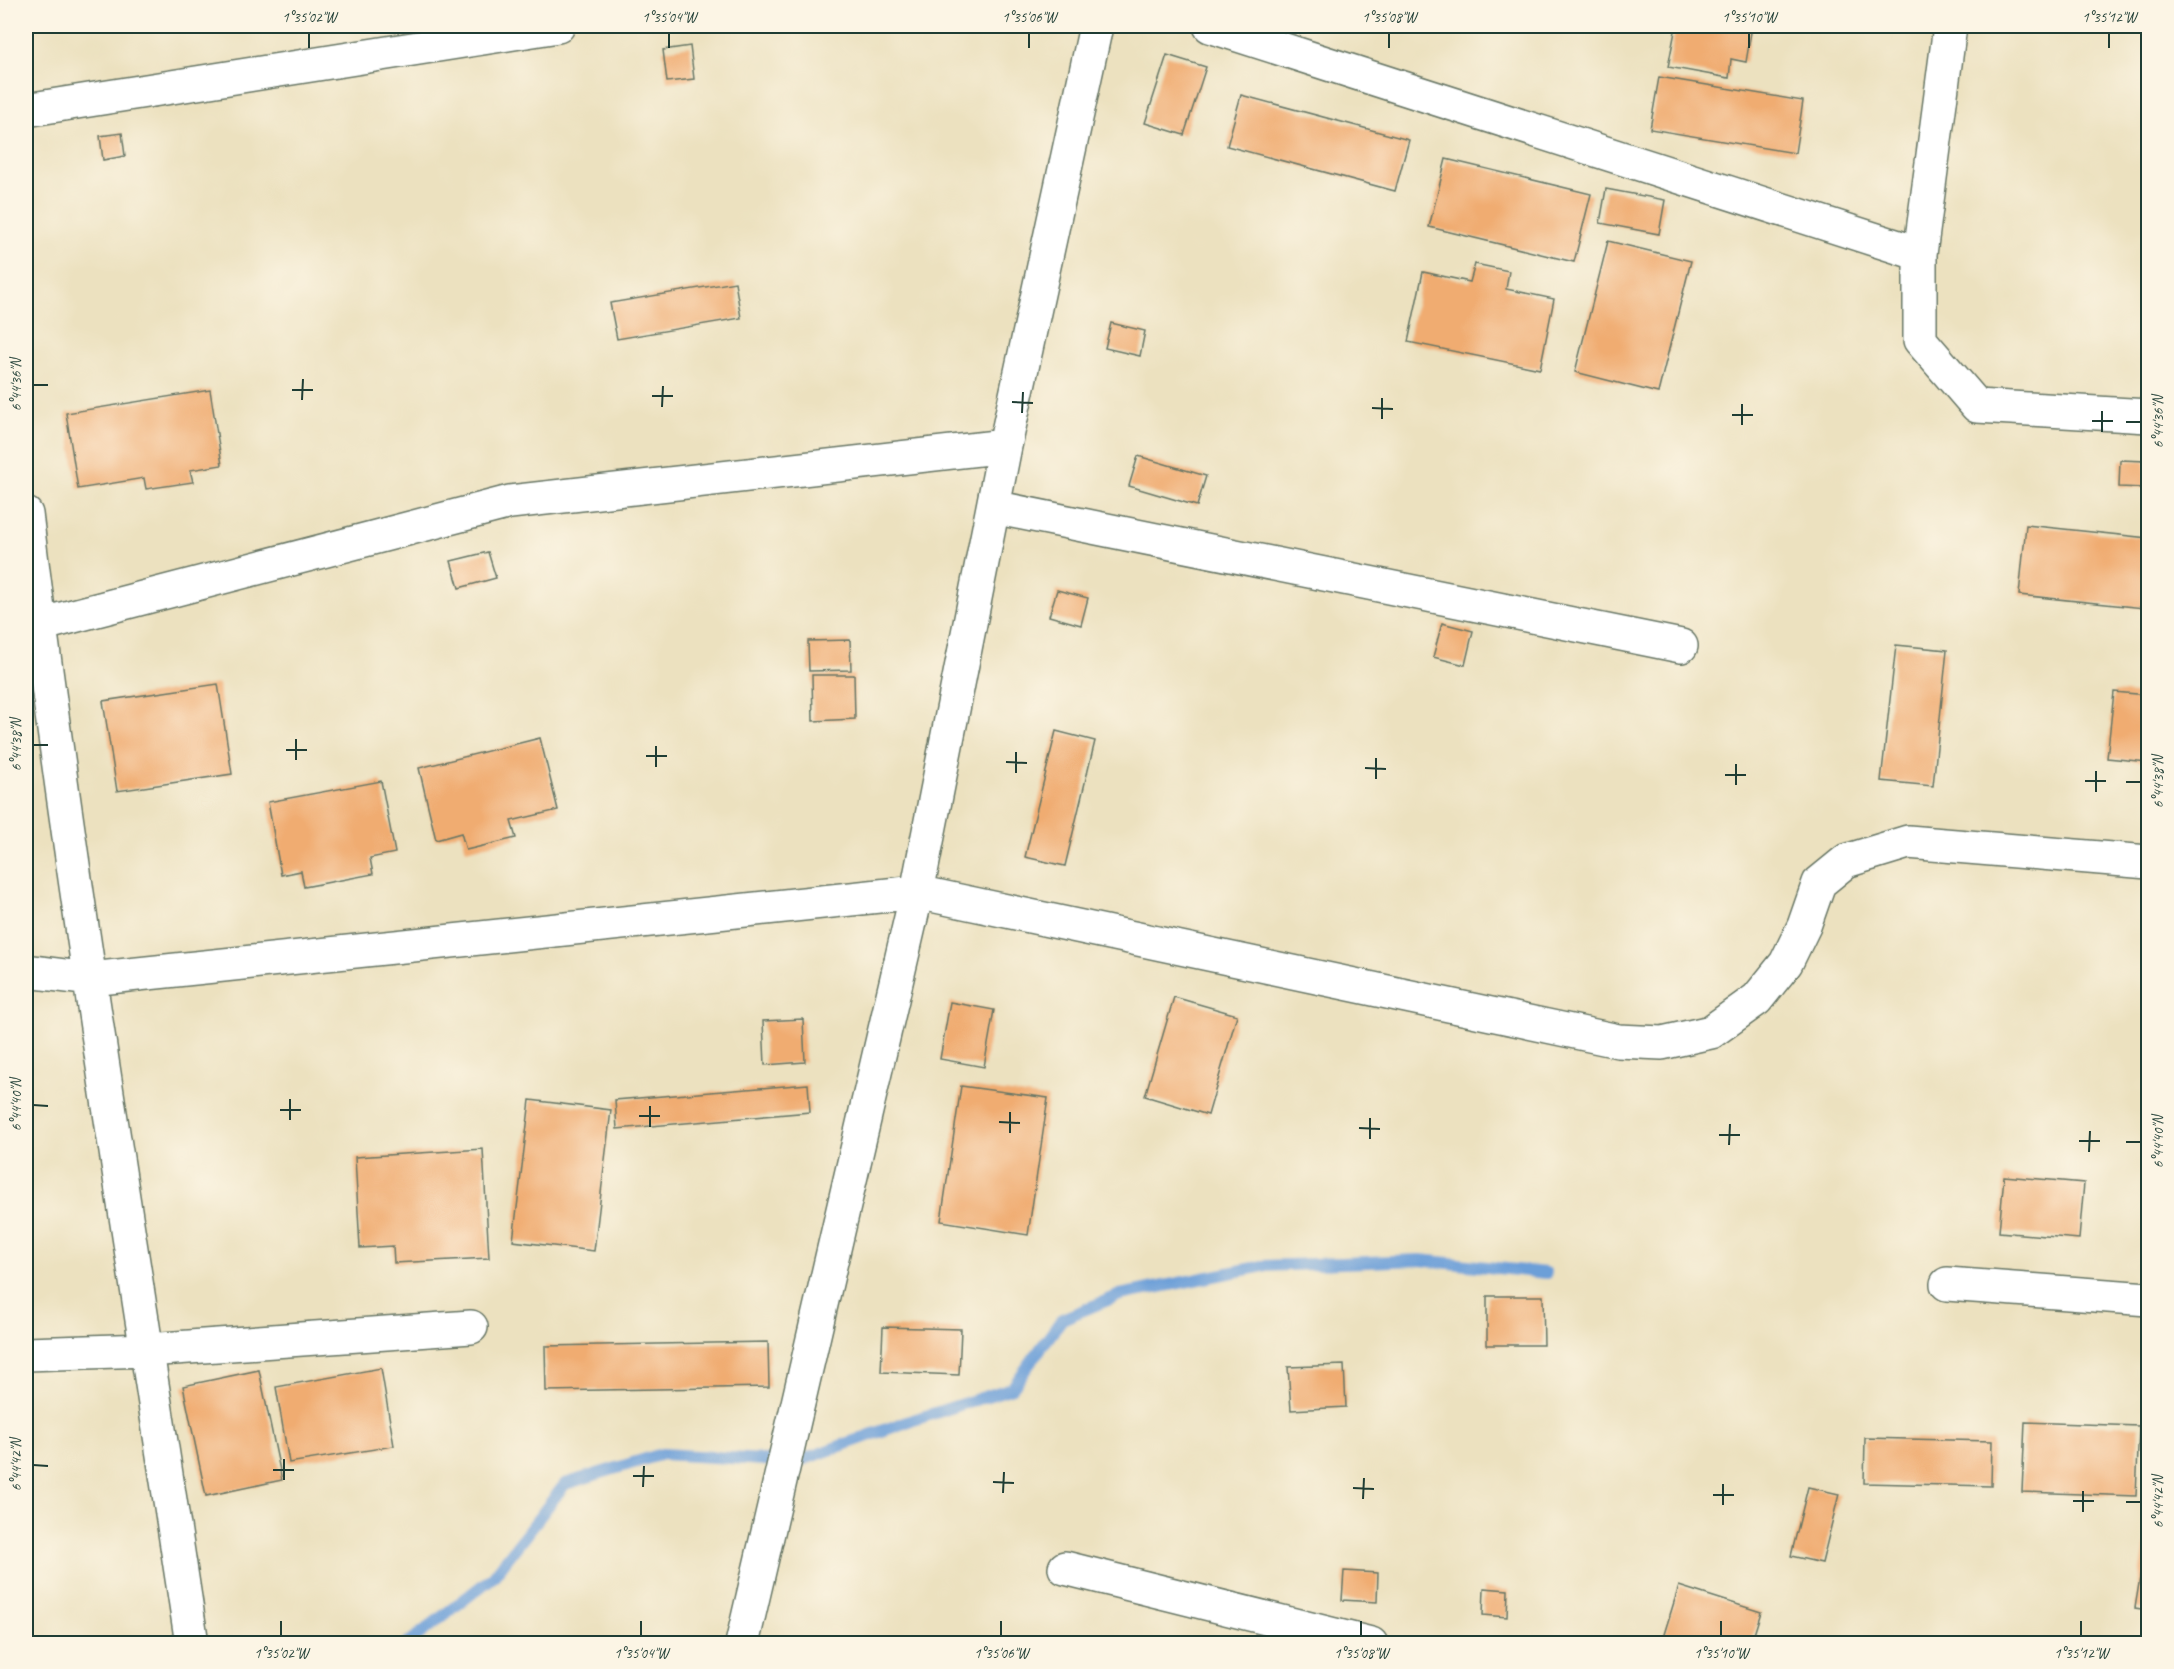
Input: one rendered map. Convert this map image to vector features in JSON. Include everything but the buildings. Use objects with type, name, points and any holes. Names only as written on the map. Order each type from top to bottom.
[{"type":"street","points":[[26,110],[558,26]]},
{"type":"street","points":[[742,1644],[917,892],[1005,446],[1096,26]]},
{"type":"street","points":[[1210,26],[1920,254]]},
{"type":"street","points":[[1950,26],[1920,254],[1920,340],[1977,406],[2148,416]]},
{"type":"street","points":[[39,626],[510,502],[1005,446]]},
{"type":"street","points":[[993,507],[1681,646]]},
{"type":"street","points":[[26,514],[39,626],[90,979],[192,1644]]},
{"type":"street","points":[[26,970],[90,979],[917,892],[1618,1041],[1662,1043],[1711,1032],[1757,999],[1786,963],[1804,926],[1819,883],[1846,861],[1908,842],[2148,862]]},
{"type":"street","points":[[1947,1284],[2148,1299]]},
{"type":"street","points":[[26,1354],[147,1350],[471,1327]]},
{"type":"street","points":[[1065,1568],[1371,1644]]},
{"type":"waterway","points":[[407,1644],[493,1577],[565,1484],[662,1454],[796,1462],[901,1424],[1012,1388],[1062,1319],[1120,1295],[1263,1266],[1420,1260],[1546,1273]]}]
